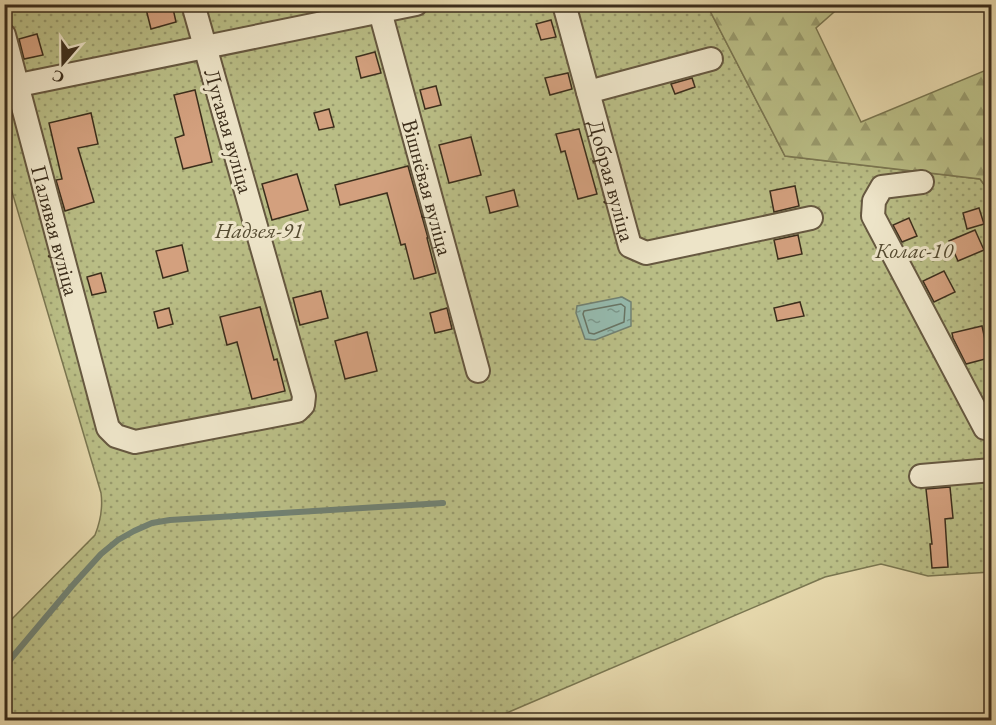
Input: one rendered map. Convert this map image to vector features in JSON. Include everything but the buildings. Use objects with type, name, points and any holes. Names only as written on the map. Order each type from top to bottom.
[{"type":"lane","name":"Лугавая вуліца","points":[[108,428],[116,436],[135,442],[297,411],[303,405],[304,396],[193,4]]},
{"type":"lane","points":[[19,84],[205,47],[380,8],[416,4]]},
{"type":"lane","name":"Добрая вуліца","points":[[564,4],[630,246],[646,253],[811,218]]},
{"type":"lane","name":"Вішнёвая вуліца","points":[[380,8],[478,371]]},
{"type":"lane","name":"Палявая вуліца","points":[[4,35],[19,84],[108,428]]},
{"type":"lane","points":[[588,92],[711,59]]},
{"type":"lane","points":[[922,182],[882,187],[874,201],[873,216],[985,428],[992,429]]},
{"type":"lane","points":[[921,476],[992,470]]},
{"type":"green space","points":[[4,5],[707,5],[785,156],[980,179],[991,194],[991,572],[928,576],[881,564],[825,577],[490,720],[5,720],[5,626],[95,535],[102,504],[101,493],[5,168]]},
{"type":"green space","points":[[707,5],[842,5],[816,28],[861,122],[991,68],[991,194],[980,179],[785,156]]},
{"type":"water","points":[[622,297],[631,302],[631,326],[595,340],[585,339],[576,313],[577,306]]},
{"type":"waterway","points":[[4,667],[101,554],[118,540],[152,523],[443,503]]},
{"type":"park label","name":"Надзея-91","points":[[259,230]]},
{"type":"park label","name":"Колас-10","points":[[914,250]]}]
